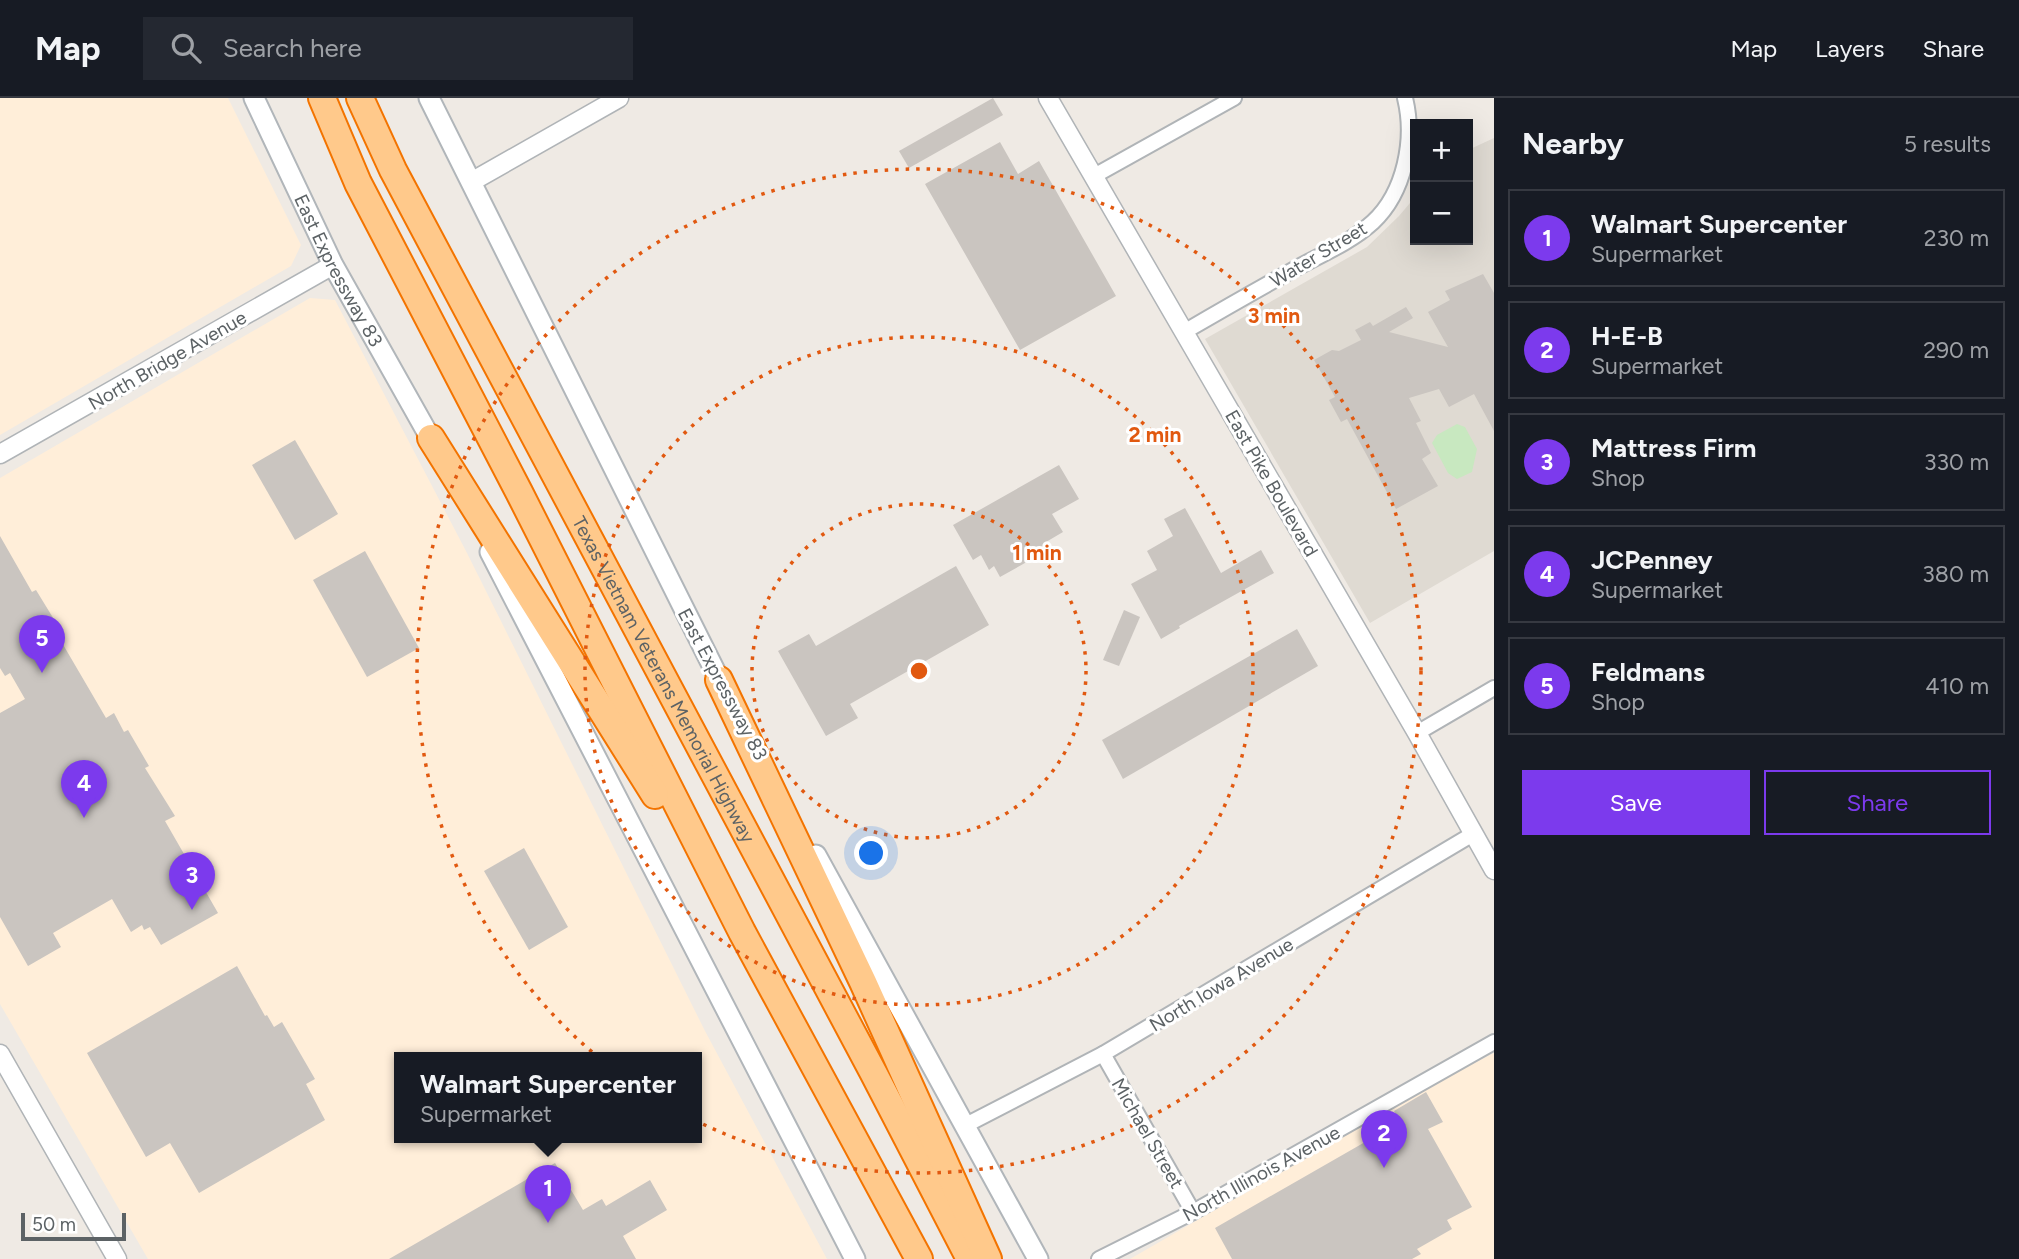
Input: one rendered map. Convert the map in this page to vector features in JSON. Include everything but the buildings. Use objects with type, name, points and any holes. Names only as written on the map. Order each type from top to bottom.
[{"type":"highway","points":[[321,98],[358,183],[519,492],[742,932],[919,1259]]},
{"type":"highway","name":"Texas Vietnam Veterans Memorial Highway","points":[[360,98],[393,170],[970,1259]]},
{"type":"highway","points":[[431,438],[742,932]]},
{"type":"highway","points":[[719,680],[863,982],[988,1259]]},
{"type":"main road","name":"East Expressway 83","points":[[254,98],[333,265],[431,438],[855,1259]]},
{"type":"main road","name":"East Expressway 83","points":[[429,98],[719,680],[1038,1259]]},
{"type":"street","points":[[471,182],[619,98]]},
{"type":"street","name":"East Pike Boulevard","points":[[1048,98],[1493,866]]},
{"type":"street","points":[[1094,176],[1234,98]]},
{"type":"street","name":"Water Street","points":[[1184,332],[1349,238],[1375,220],[1395,191],[1405,160],[1409,127],[1405,98]]},
{"type":"street","name":"North Bridge Avenue","points":[[0,454],[333,265]]},
{"type":"street","points":[[1417,733],[1494,688]]},
{"type":"street","name":"North Iowa Avenue","points":[[964,1126],[1103,1054],[1473,834]]},
{"type":"street","name":"North Illinois Avenue","points":[[1099,1259],[1193,1212],[1494,1042]]},
{"type":"street","points":[[0,1054],[117,1259]]},
{"type":"street","name":"Michael Street","points":[[1103,1054],[1193,1212]]},
{"type":"shaded area","points":[[0,98],[228,98],[301,245],[291,266],[0,435]]},
{"type":"shaded area","points":[[1494,138],[1494,551],[1370,623],[1205,339],[1367,247],[1410,203],[1410,245],[1473,245],[1473,148]]},
{"type":"shaded area","points":[[310,298],[335,300],[467,553],[705,1031],[827,1259],[148,1259],[0,1004],[0,478]]},
{"type":"shaded area","points":[[1494,1053],[1494,1259],[1130,1259],[1428,1087]]},
{"type":"green space","points":[[1457,424],[1465,427],[1477,449],[1472,472],[1457,479],[1448,473],[1432,443],[1437,435]]},
{"type":"place","name":"Feldmans","points":[[42,673]]},
{"type":"place","name":"JCPenney","points":[[84,818]]},
{"type":"place","name":"Mattress Firm","points":[[192,910]]},
{"type":"place","name":"H-E-B","points":[[1384,1168]]},
{"type":"place","name":"Walmart Supercenter","points":[[548,1223]]}]
